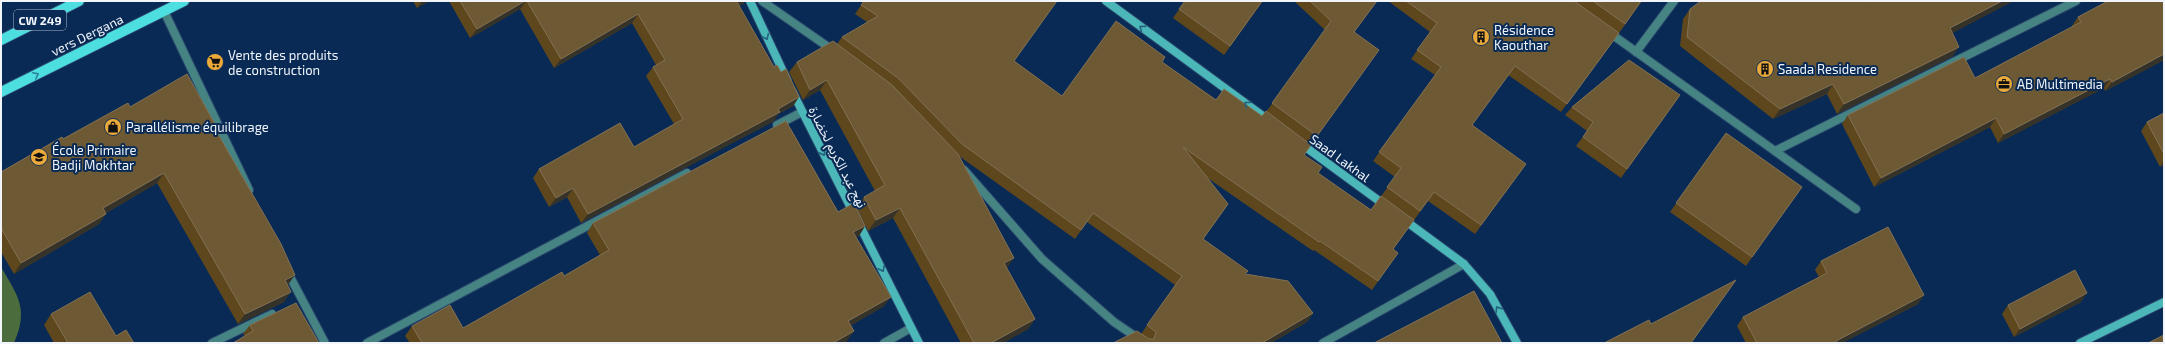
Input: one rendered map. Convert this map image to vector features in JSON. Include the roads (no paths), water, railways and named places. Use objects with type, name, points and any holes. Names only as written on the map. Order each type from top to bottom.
[{"type":"main road","name":"CW 249","points":[[1,40],[79,1]]},
{"type":"main road","name":"vers Dergana","points":[[1,92],[184,1]]},
{"type":"main road","name":"نهج عبد الكريم لخضارة","points":[[750,1],[802,112],[919,343]]},
{"type":"main road","points":[[1106,1],[1279,128]]},
{"type":"main road","name":"Saad Lakhal","points":[[1291,137],[1464,264],[1490,294],[1517,343]]},
{"type":"main road","points":[[2080,343],[2164,302]]},
{"type":"street","points":[[762,1],[840,55]]},
{"type":"street","points":[[1636,52],[1674,1]]},
{"type":"street","points":[[1775,151],[2076,1]]},
{"type":"street","points":[[164,11],[253,199]]},
{"type":"street","points":[[1598,24],[1856,209]]},
{"type":"street","points":[[767,131],[802,112]]},
{"type":"street","points":[[958,164],[1042,259],[1114,322],[1145,343]]},
{"type":"street","points":[[366,343],[697,168]]},
{"type":"street","points":[[284,264],[298,302],[325,343]]},
{"type":"street","points":[[1324,343],[1464,264]]},
{"type":"street","points":[[212,343],[281,310]]},
{"type":"street","points":[[884,343],[911,328]]},
{"type":"place","name":"Résidence Kaouthar","points":[[1481,37]]},
{"type":"place","name":"Vente des produits de construction","points":[[215,62]]},
{"type":"place","name":"Saada Residence","points":[[1765,69]]},
{"type":"place","name":"AB Multimedia","points":[[2004,84]]},
{"type":"place","name":"Parallélisme équilibrage","points":[[113,127]]},
{"type":"place","name":"École Primaire Badji Mokhtar","points":[[39,157]]}]
